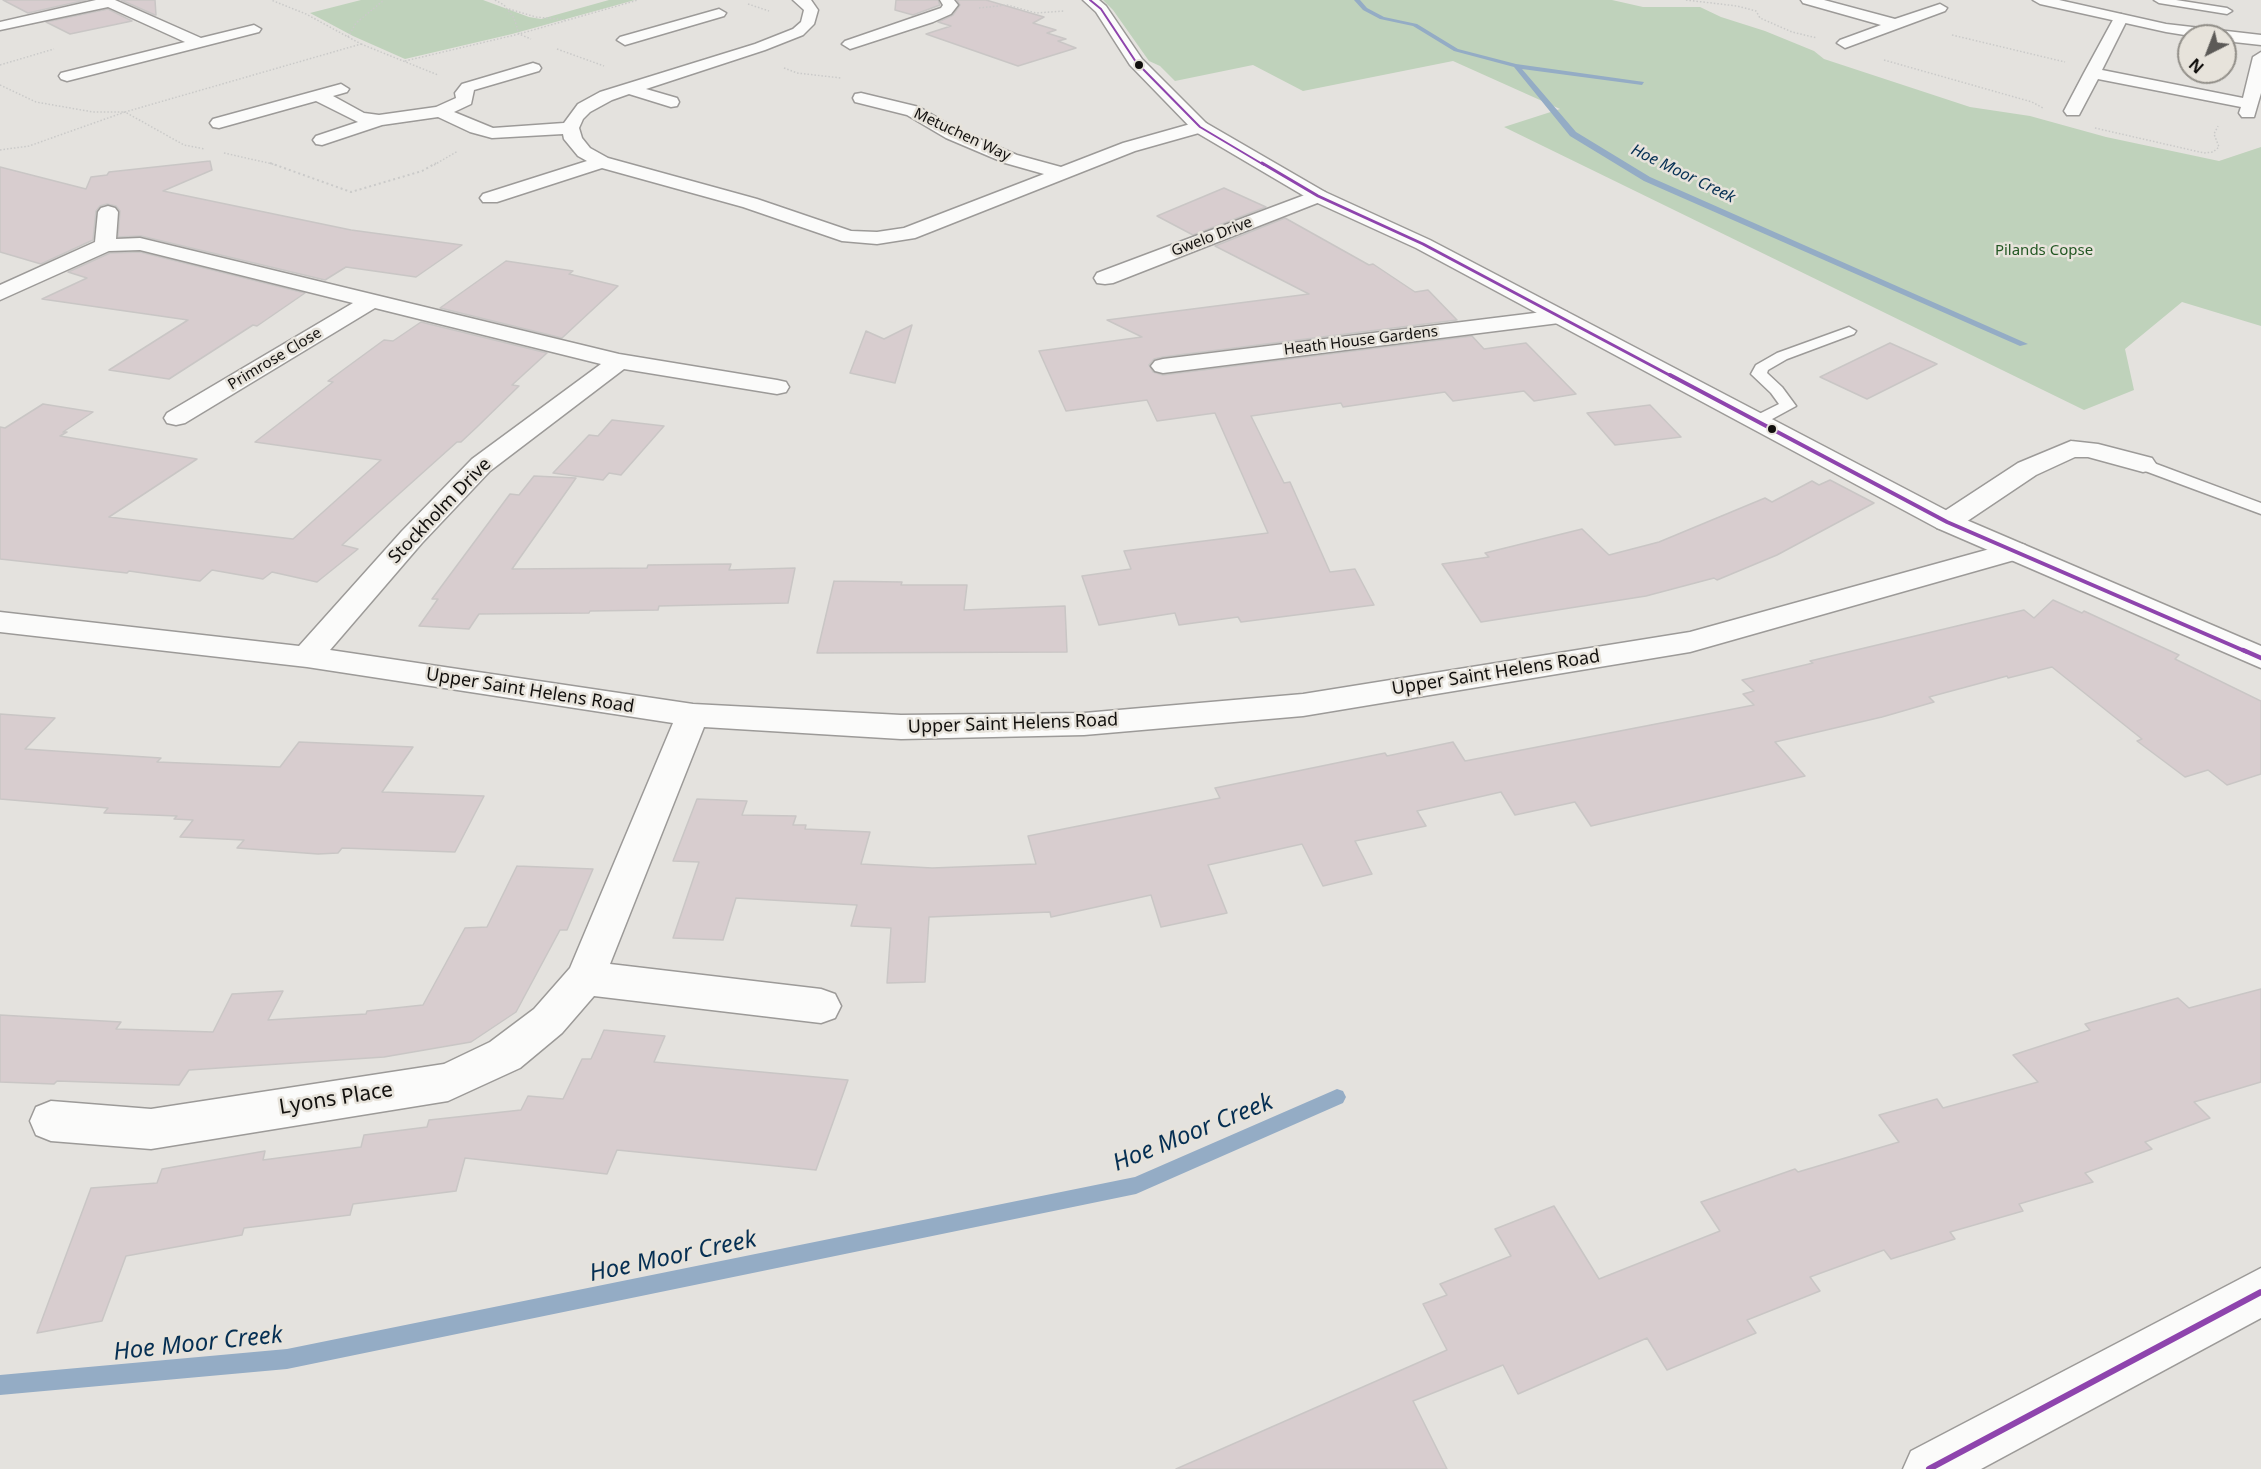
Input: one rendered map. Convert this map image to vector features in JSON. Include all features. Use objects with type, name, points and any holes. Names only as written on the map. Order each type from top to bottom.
[{"type":"street","points":[[800,0],[806,3],[811,10],[807,24],[784,39],[627,88],[584,108],[575,117],[570,128],[573,139],[584,152],[602,162],[750,203],[849,237],[877,238],[908,234],[1129,147],[1200,127]]},
{"type":"street","points":[[1808,0],[1896,24]]},
{"type":"street","points":[[2040,0],[2177,28]]},
{"type":"street","points":[[0,26],[106,1],[200,42]]},
{"type":"street","points":[[859,38],[928,19],[946,5]]},
{"type":"street","points":[[1096,5],[1136,62],[1200,127],[1318,196],[1424,244],[1947,522],[2261,658]]},
{"type":"street","points":[[1845,43],[1940,8]]},
{"type":"street","points":[[625,40],[719,13]]},
{"type":"street","points":[[2073,111],[2121,18]]},
{"type":"street","points":[[664,28],[697,39]]},
{"type":"street","points":[[67,76],[254,29]]},
{"type":"street","points":[[2237,37],[2261,40]]},
{"type":"street","points":[[719,45],[741,52]]},
{"type":"street","points":[[2093,71],[2248,109],[2261,57]]},
{"type":"street","points":[[122,63],[147,75]]},
{"type":"street","points":[[322,140],[380,120],[440,112],[469,96],[533,68]]},
{"type":"street","points":[[219,123],[345,88]]},
{"type":"street","points":[[627,88],[671,102]]},
{"type":"street","points":[[319,96],[360,117],[380,120]]},
{"type":"street","name":"Metuchen Way","points":[[861,98],[913,111],[952,134],[1011,159],[1061,173]]},
{"type":"street","points":[[440,112],[492,133],[570,128]]},
{"type":"street","points":[[490,198],[602,162]]},
{"type":"street","name":"Gwelo Drive","points":[[1106,278],[1318,196]]},
{"type":"street","points":[[105,245],[108,212]]},
{"type":"street","points":[[0,293],[105,245],[140,244],[619,361],[777,387]]},
{"type":"street","name":"Primrose Close","points":[[149,419],[185,422],[374,300]]},
{"type":"street","name":"Heath House Gardens","points":[[1163,366],[1559,316]]},
{"type":"street","name":"Stockholm Drive","points":[[306,657],[412,537],[481,465],[619,361]]},
{"type":"street","points":[[1947,522],[2027,470],[2071,449],[2089,450],[2143,464]]},
{"type":"street","name":"Upper Saint Helens Road","points":[[0,622],[306,657],[693,715],[901,727],[1084,724],[1303,705],[1690,642],[2015,551]]},
{"type":"street","name":"Lyons Place","points":[[51,1121],[151,1129],[448,1082],[505,1055],[548,1021],[585,978],[693,715]]},
{"type":"street","points":[[585,978],[821,1006]]},
{"type":"street","points":[[1929,1469],[2261,1292]]},
{"type":"lane","points":[[2159,0],[2227,11]]},
{"type":"lane","points":[[1757,421],[1788,406],[1777,390],[1759,374],[1761,368],[1782,356],[1850,331]]},
{"type":"lane","points":[[2143,464],[2186,478],[2261,508]]},
{"type":"path","points":[[272,0],[306,14],[361,44],[405,61],[469,96]]},
{"type":"path","points":[[348,37],[356,23],[384,0]]},
{"type":"path","points":[[495,0],[514,18],[519,34]]},
{"type":"path","points":[[620,5],[623,0]]},
{"type":"path","points":[[405,61],[519,34],[638,0]]},
{"type":"path","points":[[1686,0],[1737,6],[1756,11],[1760,18],[1792,32],[1822,39]]},
{"type":"path","points":[[946,5],[1007,5],[1036,13],[1096,5]]},
{"type":"path","points":[[507,9],[536,17],[570,20]]},
{"type":"path","points":[[1896,24],[1932,30],[2093,71]]},
{"type":"path","points":[[519,34],[540,42]]},
{"type":"path","points":[[0,150],[29,146],[125,112],[361,44]]},
{"type":"path","points":[[551,46],[646,82]]},
{"type":"path","points":[[0,64],[64,47]]},
{"type":"path","points":[[741,52],[798,73],[863,81],[861,98]]},
{"type":"path","points":[[1881,58],[1963,84],[2032,102],[2045,109]]},
{"type":"path","points":[[0,86],[36,102],[93,112],[125,112],[184,145],[205,149]]},
{"type":"path","points":[[2093,128],[2204,153],[2213,152],[2219,147],[2214,134],[2222,121]]},
{"type":"path","points":[[216,152],[279,165],[351,192],[422,171],[492,133]]},
{"type":"green space","points":[[361,0],[483,0],[529,17],[541,19],[609,0],[635,0],[512,34],[405,59],[353,36],[310,13]]},
{"type":"green space","name":"Pilands Copse","points":[[1103,0],[1612,0],[1643,7],[1700,7],[1814,51],[1824,59],[1970,107],[2030,116],[2106,137],[2219,161],[2261,147],[2261,326],[2182,302],[2125,349],[2134,390],[2084,410],[1504,127],[1560,109],[1453,61],[1303,91],[1253,65],[1175,81],[1160,66],[1149,61],[1113,10]]},
{"type":"building","points":[[3,0],[86,0],[28,13]]},
{"type":"building","points":[[121,0],[155,0],[156,15],[155,15]]},
{"type":"building","points":[[896,0],[938,0],[940,5],[913,15],[895,10]]},
{"type":"building","points":[[957,0],[986,0],[1044,17],[1033,23],[1056,30],[1047,33],[1066,39],[1058,41],[1076,48],[1018,66],[926,34],[951,26],[938,22],[953,15],[960,5]]},
{"type":"building","points":[[108,9],[132,21],[70,34],[46,22]]},
{"type":"building","points":[[210,161],[212,170],[163,191],[351,230],[462,245],[416,277],[346,267],[325,280],[141,236],[118,237],[120,211],[116,206],[107,204],[100,206],[96,211],[93,240],[41,264],[0,252],[0,167],[86,189],[91,177],[107,175],[109,172]]},
{"type":"building","points":[[1224,188],[1266,207],[1193,235],[1157,216]]},
{"type":"building","points":[[1285,218],[1369,265],[1373,264],[1415,292],[1428,290],[1457,320],[1163,357],[1154,359],[1149,365],[1153,372],[1163,375],[1472,336],[1484,349],[1526,343],[1576,394],[1534,401],[1524,391],[1453,401],[1445,392],[1343,407],[1341,403],[1251,416],[1284,483],[1290,482],[1330,572],[1355,569],[1374,605],[1241,622],[1238,617],[1179,625],[1175,613],[1099,625],[1082,576],[1131,569],[1124,551],[1268,533],[1215,413],[1157,421],[1147,400],[1066,411],[1039,351],[1142,337],[1107,320],[1309,294],[1215,246]]},
{"type":"building","points":[[140,252],[305,293],[257,326],[253,325],[169,379],[109,370],[188,320],[42,299],[87,278],[68,272],[110,253]]},
{"type":"building","points":[[506,261],[573,271],[569,274],[618,286],[562,338],[440,308]]},
{"type":"building","points":[[421,322],[547,353],[512,385],[519,386],[461,442],[457,442],[342,545],[358,549],[317,582],[272,572],[263,579],[212,570],[200,581],[129,571],[127,573],[0,559],[0,427],[5,428],[43,404],[93,412],[60,436],[197,459],[109,517],[293,539],[381,460],[255,442],[333,382],[328,381],[384,340],[393,341]]},
{"type":"building","points":[[912,325],[895,383],[850,373],[866,331],[884,339]]},
{"type":"building","points":[[1890,343],[1937,364],[1867,399],[1820,377]]},
{"type":"building","points":[[1650,405],[1681,437],[1615,445],[1587,413]]},
{"type":"building","points":[[612,420],[664,426],[621,475],[609,473],[603,480],[553,473],[589,435],[598,436]]},
{"type":"building","points":[[534,476],[576,478],[512,569],[647,568],[648,565],[731,564],[729,570],[795,568],[788,603],[659,606],[658,610],[590,611],[589,613],[479,614],[469,629],[419,626],[438,599],[432,599],[510,494],[519,495]]},
{"type":"building","points":[[1830,480],[1874,503],[1777,555],[1717,580],[1714,578],[1646,596],[1481,622],[1442,564],[1489,557],[1485,553],[1582,529],[1609,555],[1659,542],[1765,498],[1772,502],[1812,481],[1819,485]]},
{"type":"building","points":[[834,581],[902,582],[901,585],[967,585],[964,610],[1065,606],[1067,652],[817,653]]},
{"type":"building","points":[[2053,600],[2082,613],[2084,611],[2179,655],[2175,659],[2261,701],[2261,774],[2227,785],[2208,770],[2185,777],[2137,741],[2142,739],[2052,667],[2008,678],[2007,676],[1929,697],[1934,702],[1882,717],[1775,742],[1805,776],[1591,826],[1575,802],[1515,815],[1501,792],[1417,811],[1426,826],[1355,841],[1372,874],[1323,886],[1302,844],[1208,865],[1227,913],[1161,927],[1151,895],[1051,917],[1050,912],[929,917],[925,982],[887,983],[891,928],[851,926],[857,905],[736,898],[723,940],[673,938],[699,862],[673,861],[697,799],[747,801],[742,815],[796,816],[793,825],[806,825],[805,829],[870,832],[861,864],[932,868],[1036,864],[1028,836],[1220,798],[1215,788],[1385,753],[1387,756],[1453,742],[1465,761],[1754,705],[1743,694],[1754,691],[1742,680],[1813,663],[1810,661],[2024,610],[2034,618]]},
{"type":"building","points":[[0,714],[55,718],[25,749],[161,758],[157,762],[280,767],[299,742],[413,747],[382,792],[484,796],[455,852],[342,848],[338,853],[318,854],[237,848],[244,840],[180,837],[193,820],[174,819],[177,816],[104,813],[108,808],[0,799]]},
{"type":"building","points":[[517,866],[593,869],[567,930],[560,930],[516,1012],[471,1042],[384,1057],[189,1070],[179,1085],[57,1081],[54,1084],[0,1082],[0,1015],[121,1022],[116,1029],[213,1032],[232,994],[283,991],[268,1020],[366,1014],[367,1011],[423,1005],[465,928],[487,927]]},
{"type":"building","points":[[2261,989],[2261,1082],[2194,1102],[2210,1118],[2145,1142],[2152,1149],[2085,1173],[2093,1182],[2019,1204],[2023,1211],[1950,1232],[1955,1239],[1891,1259],[1884,1250],[1810,1277],[1820,1291],[1747,1320],[1756,1333],[1667,1370],[1647,1338],[1518,1394],[1503,1365],[1413,1401],[1447,1469],[1176,1469],[1447,1350],[1423,1304],[1447,1295],[1440,1284],[1511,1256],[1495,1229],[1554,1206],[1599,1279],[1720,1231],[1701,1202],[1795,1169],[1798,1172],[1899,1142],[1879,1115],[1937,1099],[1943,1108],[2038,1082],[2013,1055],[2090,1030],[2085,1024],[2178,998],[2189,1008]]},
{"type":"building","points":[[604,1030],[665,1036],[654,1062],[848,1080],[816,1170],[617,1150],[607,1174],[465,1158],[456,1191],[353,1204],[350,1215],[244,1228],[242,1235],[126,1256],[102,1321],[37,1333],[91,1188],[157,1183],[162,1169],[265,1151],[263,1160],[361,1147],[364,1135],[427,1127],[429,1120],[521,1110],[528,1096],[563,1099],[582,1059],[591,1059]]},
{"type":"waterway","name":"Hoe Moor Creek","points":[[1357,0],[1365,9],[1382,18],[1415,25],[1456,50],[1516,66]]},
{"type":"waterway","points":[[1516,66],[1642,83]]},
{"type":"waterway","name":"Hoe Moor Creek","points":[[1516,66],[1573,134],[1647,179],[2023,344]]},
{"type":"waterway","name":"Hoe Moor Creek","points":[[0,1385],[287,1359],[1136,1185],[1337,1097]]},
{"type":"transit line","points":[[1090,0],[1101,9],[1136,62],[1200,127],[1318,196],[1423,244],[1947,522],[2261,658]]},
{"type":"transit line","points":[[1929,1469],[2261,1292]]}]
